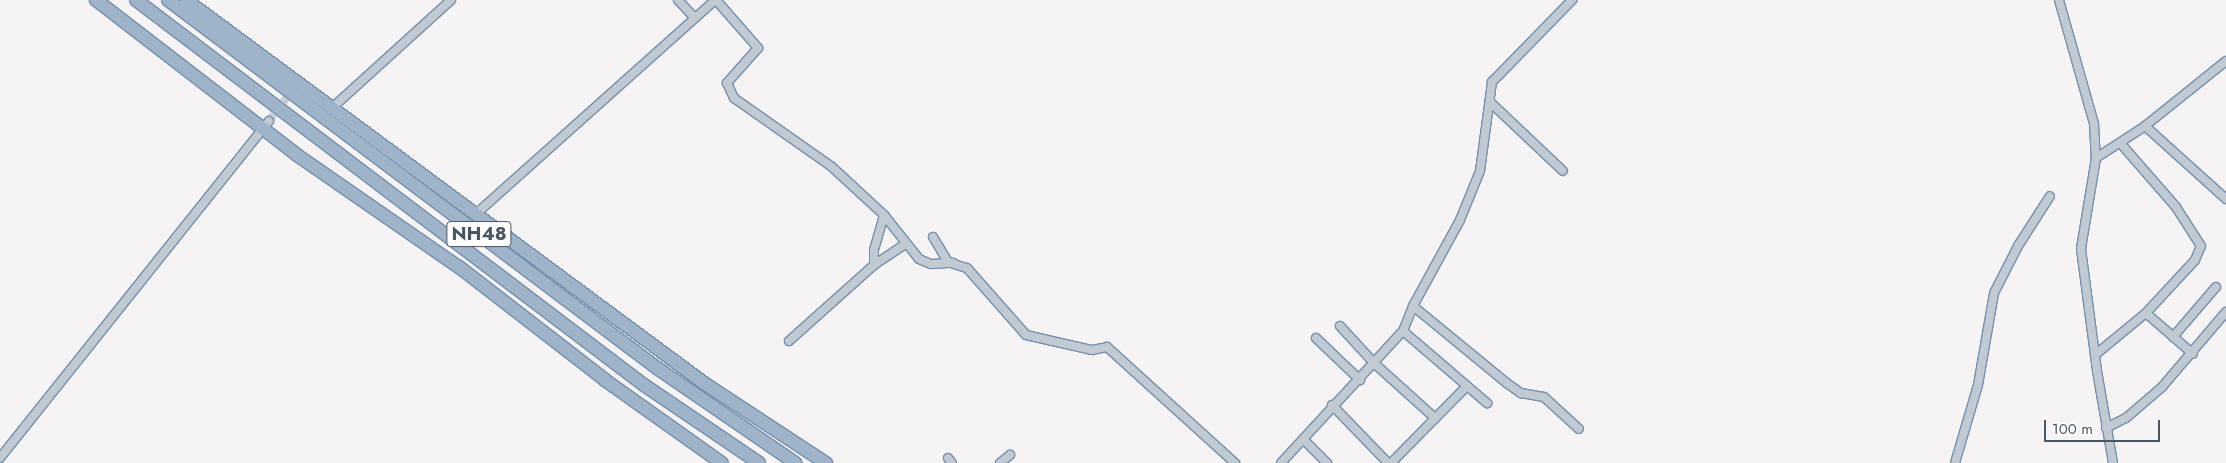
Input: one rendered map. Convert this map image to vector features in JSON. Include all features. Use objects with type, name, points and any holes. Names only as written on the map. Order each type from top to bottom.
[{"type":"highway","points":[[96,0],[499,298],[604,380],[722,463]]},
{"type":"highway","name":"NH48","points":[[136,0],[644,385],[759,463]]},
{"type":"highway","name":"NH48","points":[[168,0],[657,368],[795,463]]},
{"type":"highway","points":[[186,0],[297,85],[333,106],[704,383],[826,463]]},
{"type":"highway","points":[[499,298],[510,284]]},
{"type":"street","points":[[333,106],[451,0]]},
{"type":"street","points":[[678,0],[694,17]]},
{"type":"street","points":[[476,213],[715,0],[758,48],[727,83],[734,98],[832,167],[884,215],[906,244],[925,261],[953,264],[967,268],[1026,335],[1092,350],[1107,347],[1235,463]]},
{"type":"street","points":[[1281,463],[1304,440],[1332,405],[1360,380],[1403,331],[1413,306],[1460,220],[1480,171],[1492,82],[1572,0]]},
{"type":"street","points":[[2059,0],[2094,124],[2096,158],[2081,249],[2095,355],[2113,463]]},
{"type":"street","points":[[2096,158],[2121,144],[2226,61]]},
{"type":"street","points":[[1490,102],[1563,171]]},
{"type":"street","points":[[0,458],[266,125]]},
{"type":"street","points":[[2145,126],[2226,199]]},
{"type":"street","points":[[2095,355],[2146,313],[2195,260],[2201,246],[2176,207],[2121,144]]},
{"type":"street","points":[[1955,463],[1978,384],[1994,293],[2018,246],[2050,196]]},
{"type":"street","points":[[874,265],[874,250],[884,215]]},
{"type":"street","points":[[933,237],[940,252],[953,264]]},
{"type":"street","points":[[789,341],[874,265],[906,244]]},
{"type":"street","points":[[2173,337],[2216,288]]},
{"type":"street","points":[[1413,306],[1508,384],[1521,393],[1544,397],[1578,429]]},
{"type":"street","points":[[2106,428],[2145,403],[2193,354],[2226,312]]},
{"type":"street","points":[[2146,313],[2193,354]]},
{"type":"street","points":[[1340,326],[1375,364],[1435,418]]},
{"type":"street","points":[[1403,331],[1487,404]]},
{"type":"street","points":[[1316,338],[1360,380]]},
{"type":"street","points":[[1332,405],[1389,463],[1467,386]]},
{"type":"street","points":[[1304,440],[1327,463]]},
{"type":"street","points":[[1000,463],[1010,455]]},
{"type":"tunnel","points":[[269,121],[292,91]]}]
